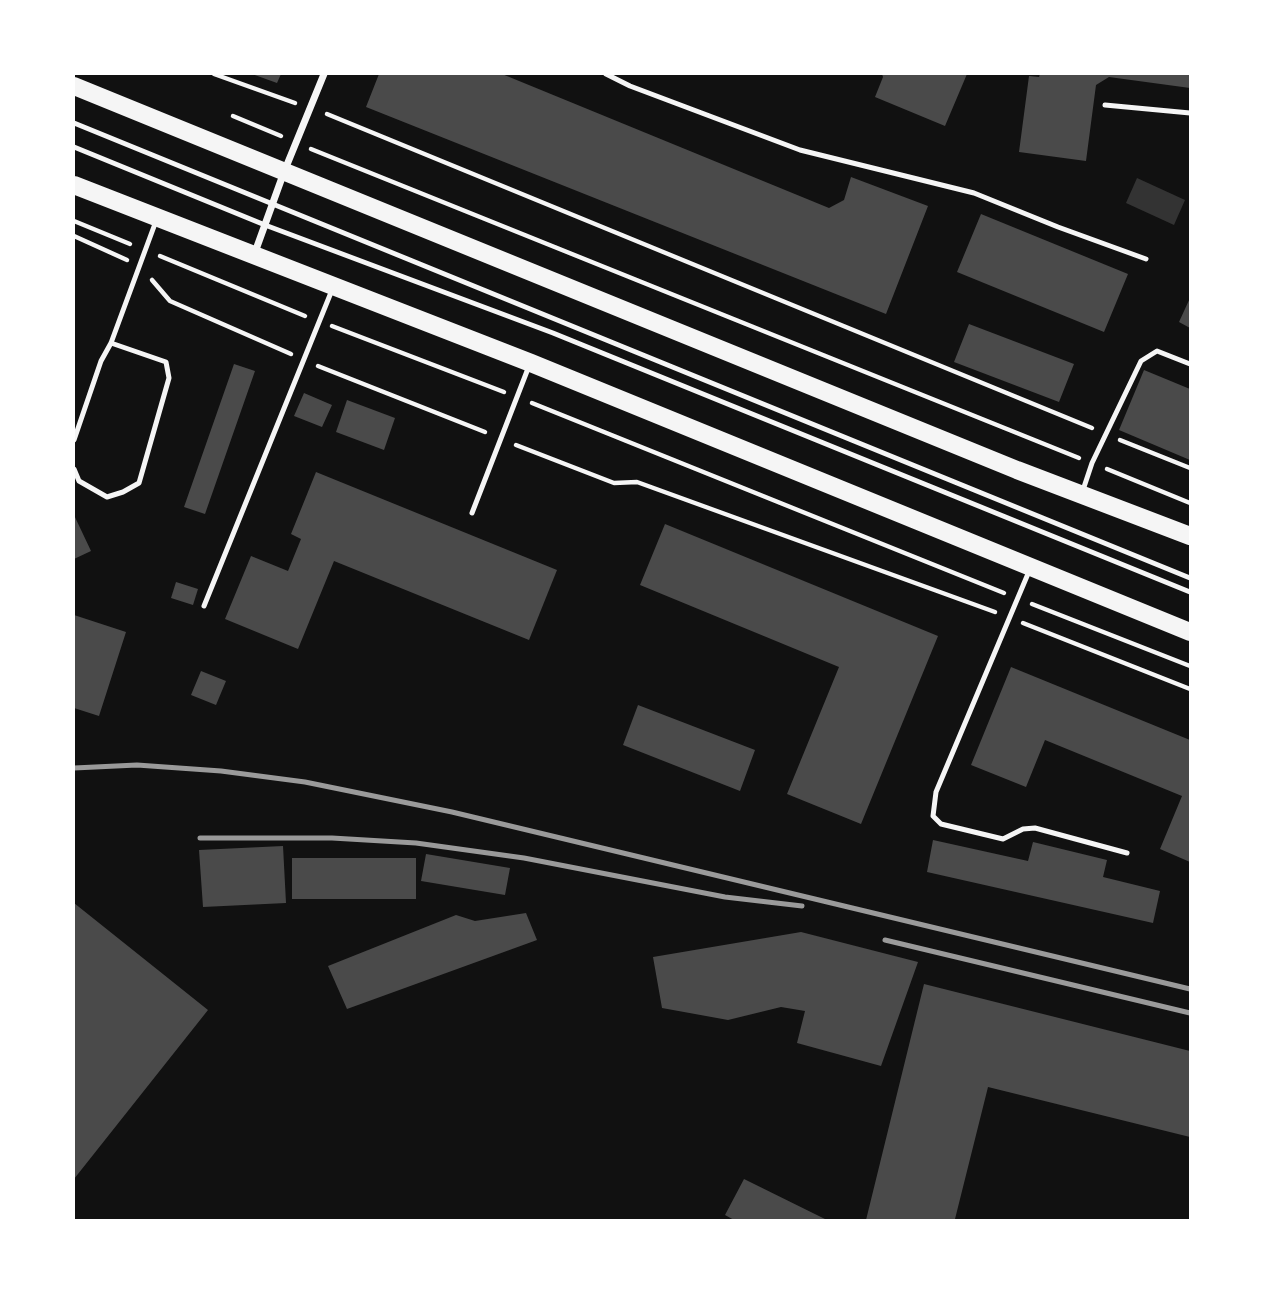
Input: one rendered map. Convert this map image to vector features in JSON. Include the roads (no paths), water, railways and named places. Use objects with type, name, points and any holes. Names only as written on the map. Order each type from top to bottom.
[{"type":"main road","points":[[74,86],[1017,470],[1191,536]]},
{"type":"main road","points":[[74,185],[531,363],[1191,632]]},
{"type":"street","points":[[253,255],[324,74]]},
{"type":"lane","points":[[606,74],[630,86],[800,150],[974,193],[1146,259]]},
{"type":"lane","points":[[1105,105],[1191,113]]},
{"type":"lane","points":[[74,123],[1191,578]]},
{"type":"lane","points":[[74,147],[265,225],[553,333],[1191,592]]},
{"type":"lane","points":[[74,440],[101,361],[111,343],[158,218]]},
{"type":"lane","points":[[204,606],[333,287]]},
{"type":"lane","points":[[74,469],[79,481],[107,497],[123,492],[139,482],[169,378],[166,362],[111,343]]},
{"type":"lane","points":[[1082,494],[1092,463],[1141,361],[1157,351],[1191,364]]},
{"type":"lane","points":[[472,513],[531,363]]},
{"type":"lane","points":[[1031,567],[936,792],[933,816],[941,824],[1003,839],[1023,829],[1035,828],[1126,853]]},
{"type":"railway","points":[[74,768],[137,765],[221,771],[305,782],[452,812],[1190,989]]},
{"type":"railway","points":[[200,838],[332,838],[416,843],[524,858],[725,897],[802,906]]},
{"type":"railway","points":[[885,940],[1190,1013]]}]
